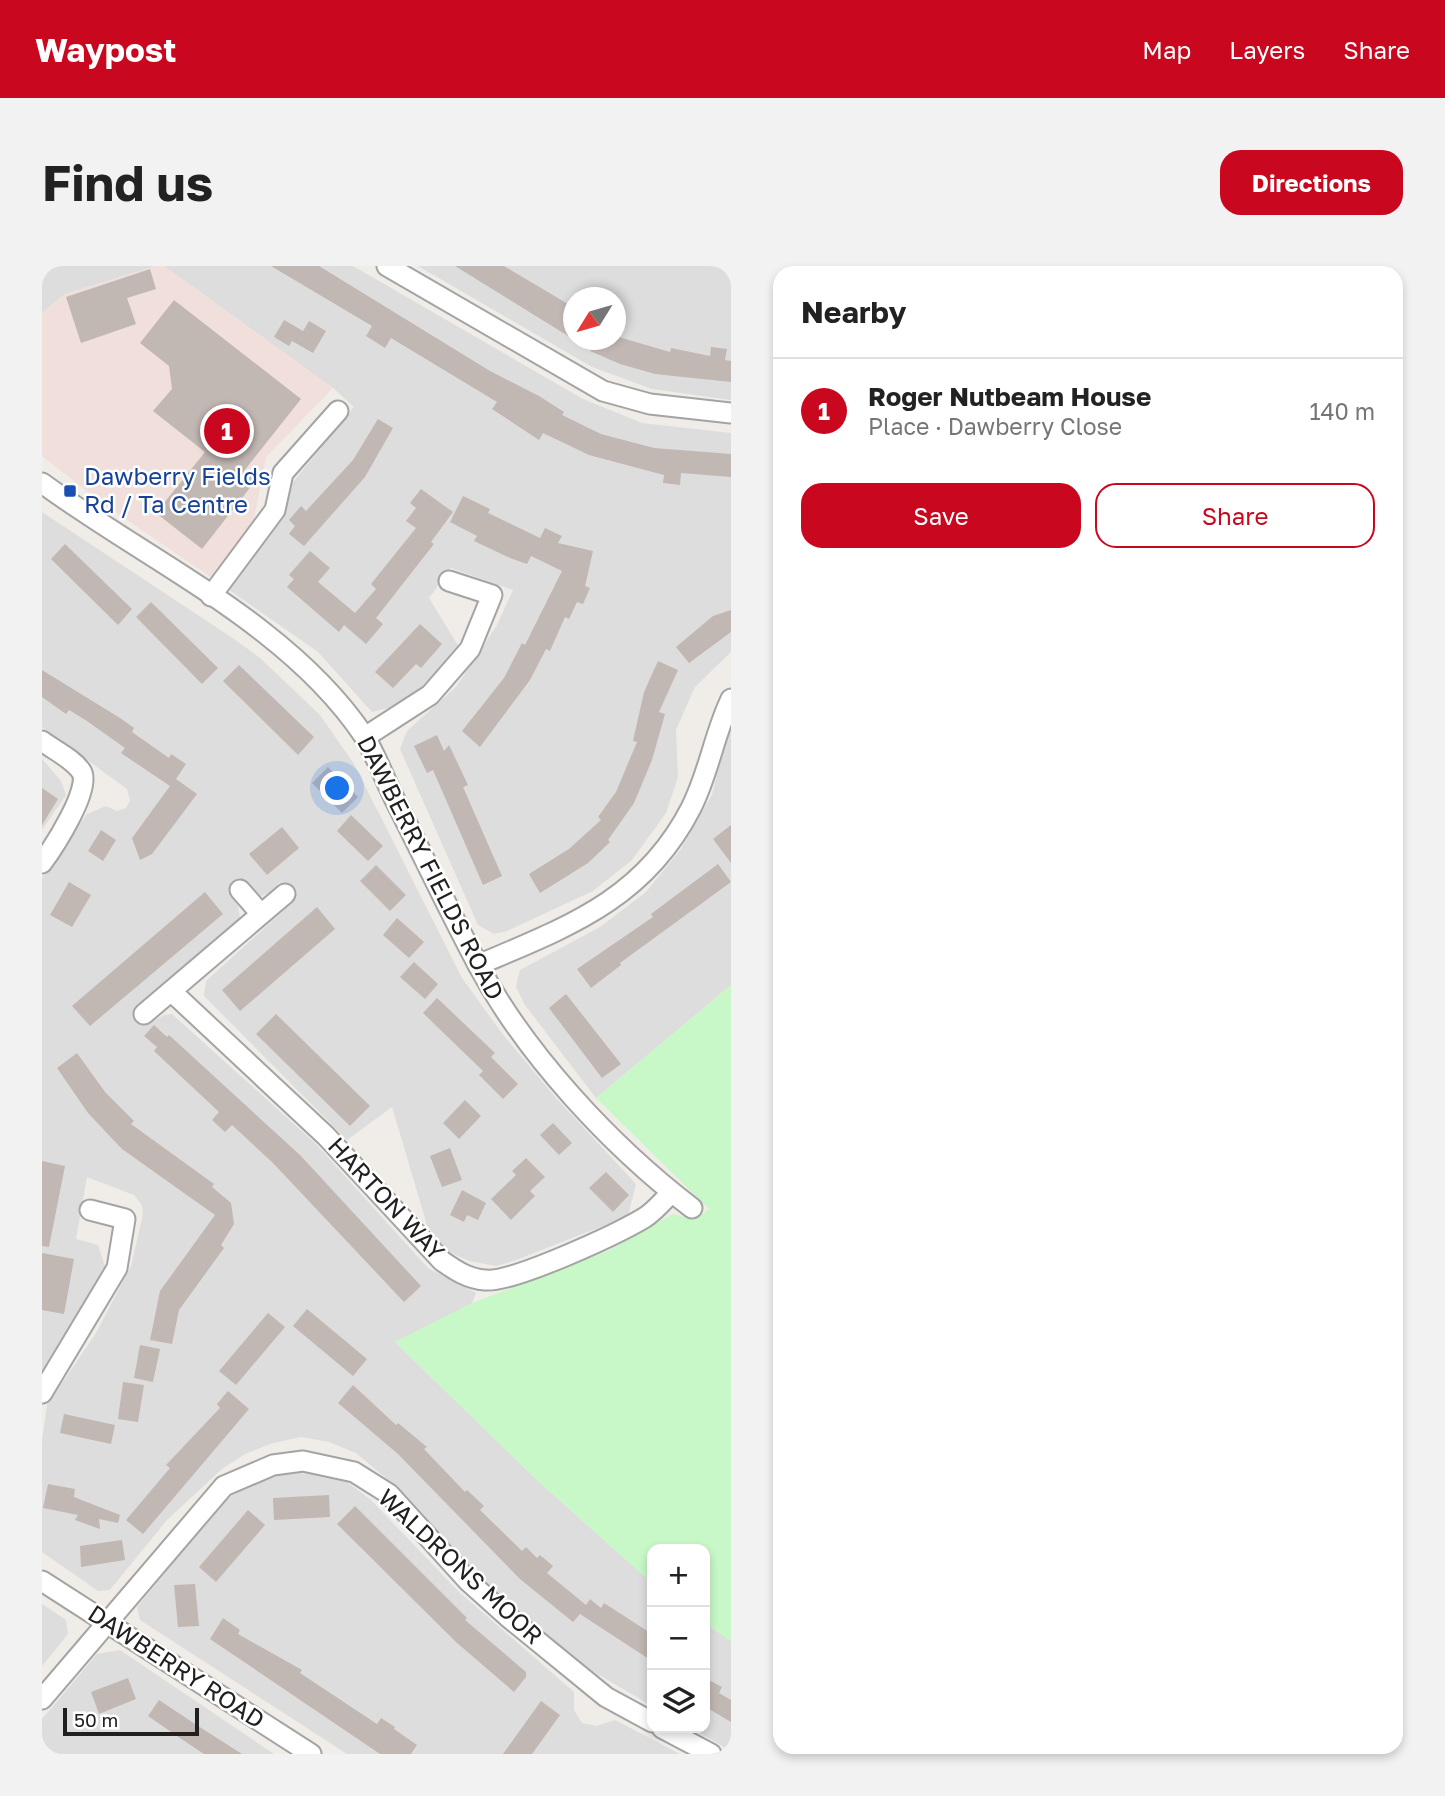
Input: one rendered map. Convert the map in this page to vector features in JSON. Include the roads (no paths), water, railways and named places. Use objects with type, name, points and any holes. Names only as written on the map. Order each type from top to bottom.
[{"type":"street","points":[[387,266],[603,391],[650,404],[731,413]]},
{"type":"street","points":[[211,596],[275,510],[283,473],[338,411]]},
{"type":"street","name":"DAWBERRY FIELDS ROAD","points":[[42,483],[270,638],[324,686],[365,737],[478,965],[503,1009],[553,1073],[671,1193],[692,1209]]},
{"type":"street","points":[[365,737],[430,695],[470,649],[492,595],[449,581]]},
{"type":"street","points":[[478,965],[559,930],[612,901],[639,881],[691,809],[718,725],[731,699]]},
{"type":"street","points":[[42,741],[81,771],[85,780],[83,794],[42,863]]},
{"type":"street","points":[[240,890],[261,914]]},
{"type":"street","points":[[144,1014],[285,894]]},
{"type":"street","name":"HARTON WAY","points":[[172,992],[326,1136],[442,1261],[459,1273],[484,1280],[500,1279],[587,1247],[647,1217],[671,1193]]},
{"type":"street","points":[[42,1393],[117,1268],[125,1219],[90,1210]]},
{"type":"street","name":"WALDRONS MOOR","points":[[42,1699],[224,1486],[273,1465],[303,1461],[354,1472],[389,1494],[469,1582],[508,1617],[607,1697],[647,1719]]},
{"type":"street","name":"DAWBERRY ROAD","points":[[42,1581],[311,1754]]},
{"type":"street","points":[[671,1733],[711,1754]]},
{"type":"place","name":"Roger Nutbeam House","points":[[227,431]]},
{"type":"place","name":"Dawberry Fields Rd / Ta Centre","points":[[70,491]]}]
